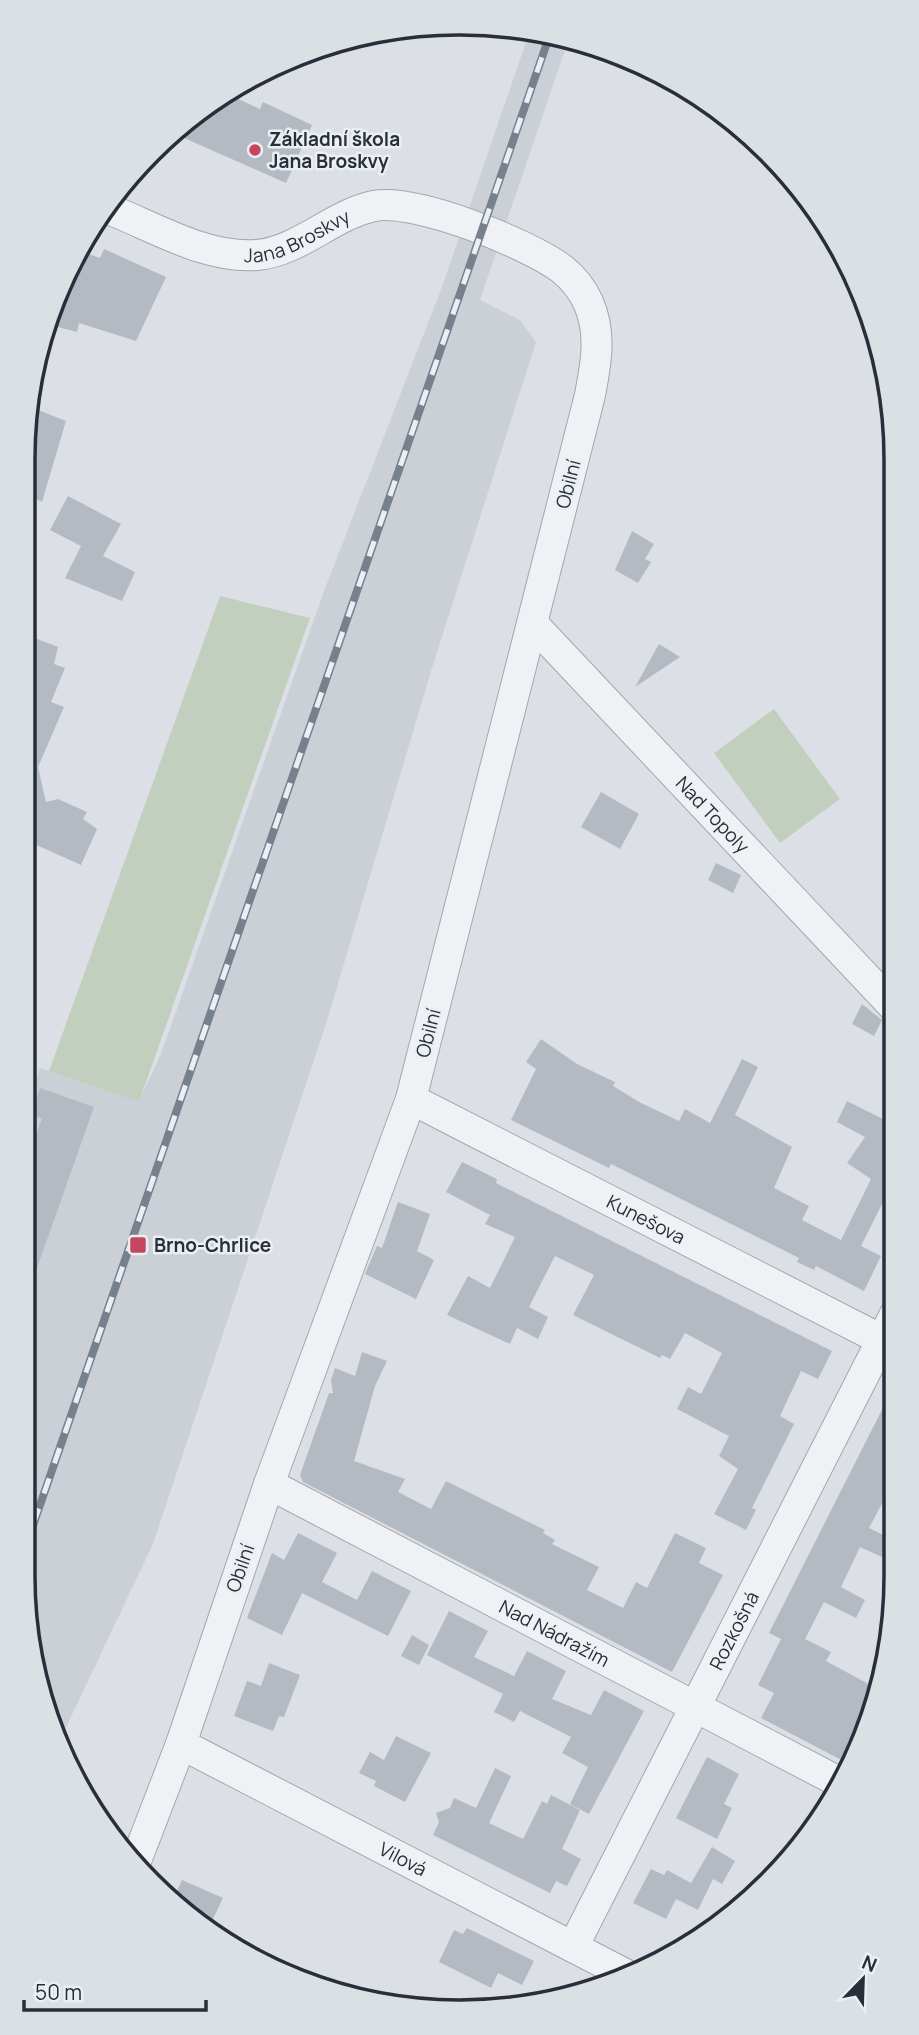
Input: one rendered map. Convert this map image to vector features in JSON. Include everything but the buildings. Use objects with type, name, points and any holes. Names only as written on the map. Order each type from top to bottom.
[{"type":"street","name":"Jana Broskvy","points":[[115,212],[193,244],[230,254],[270,253],[306,238],[347,215],[388,204],[436,212],[483,232]]},
{"type":"street","name":"Obilní","points":[[139,1854],[181,1744],[268,1484],[411,1100],[590,395],[597,354],[596,326],[584,294],[564,271],[547,259],[483,232]]},
{"type":"street","name":"Nad Topoly","points":[[533,624],[884,996]]},
{"type":"street","name":"Kunešova","points":[[411,1100],[884,1325]]},
{"type":"street","name":"Rozkošná","points":[[573,1947],[884,1337]]},
{"type":"street","name":"Nad Nádražím","points":[[268,1484],[832,1778]]},
{"type":"street","name":"Vilová","points":[[181,1744],[617,1970]]},
{"type":"shaded area","points":[[526,41],[566,48],[480,300],[520,320],[536,342],[432,668],[326,1024],[153,1544],[64,1731],[49,1685],[36,1603],[35,1082],[40,1068],[139,1101],[161,1054],[324,591],[442,287]]},
{"type":"green space","points":[[220,596],[310,618],[139,1102],[49,1071]]},
{"type":"green space","points":[[774,709],[840,799],[780,843],[714,753]]},
{"type":"railway","points":[[35,1519],[547,44]]},
{"type":"place","name":"Základní škola Jana Broskvy","points":[[255,150]]},
{"type":"place","name":"Brno-Chrlice","points":[[138,1245]]}]
